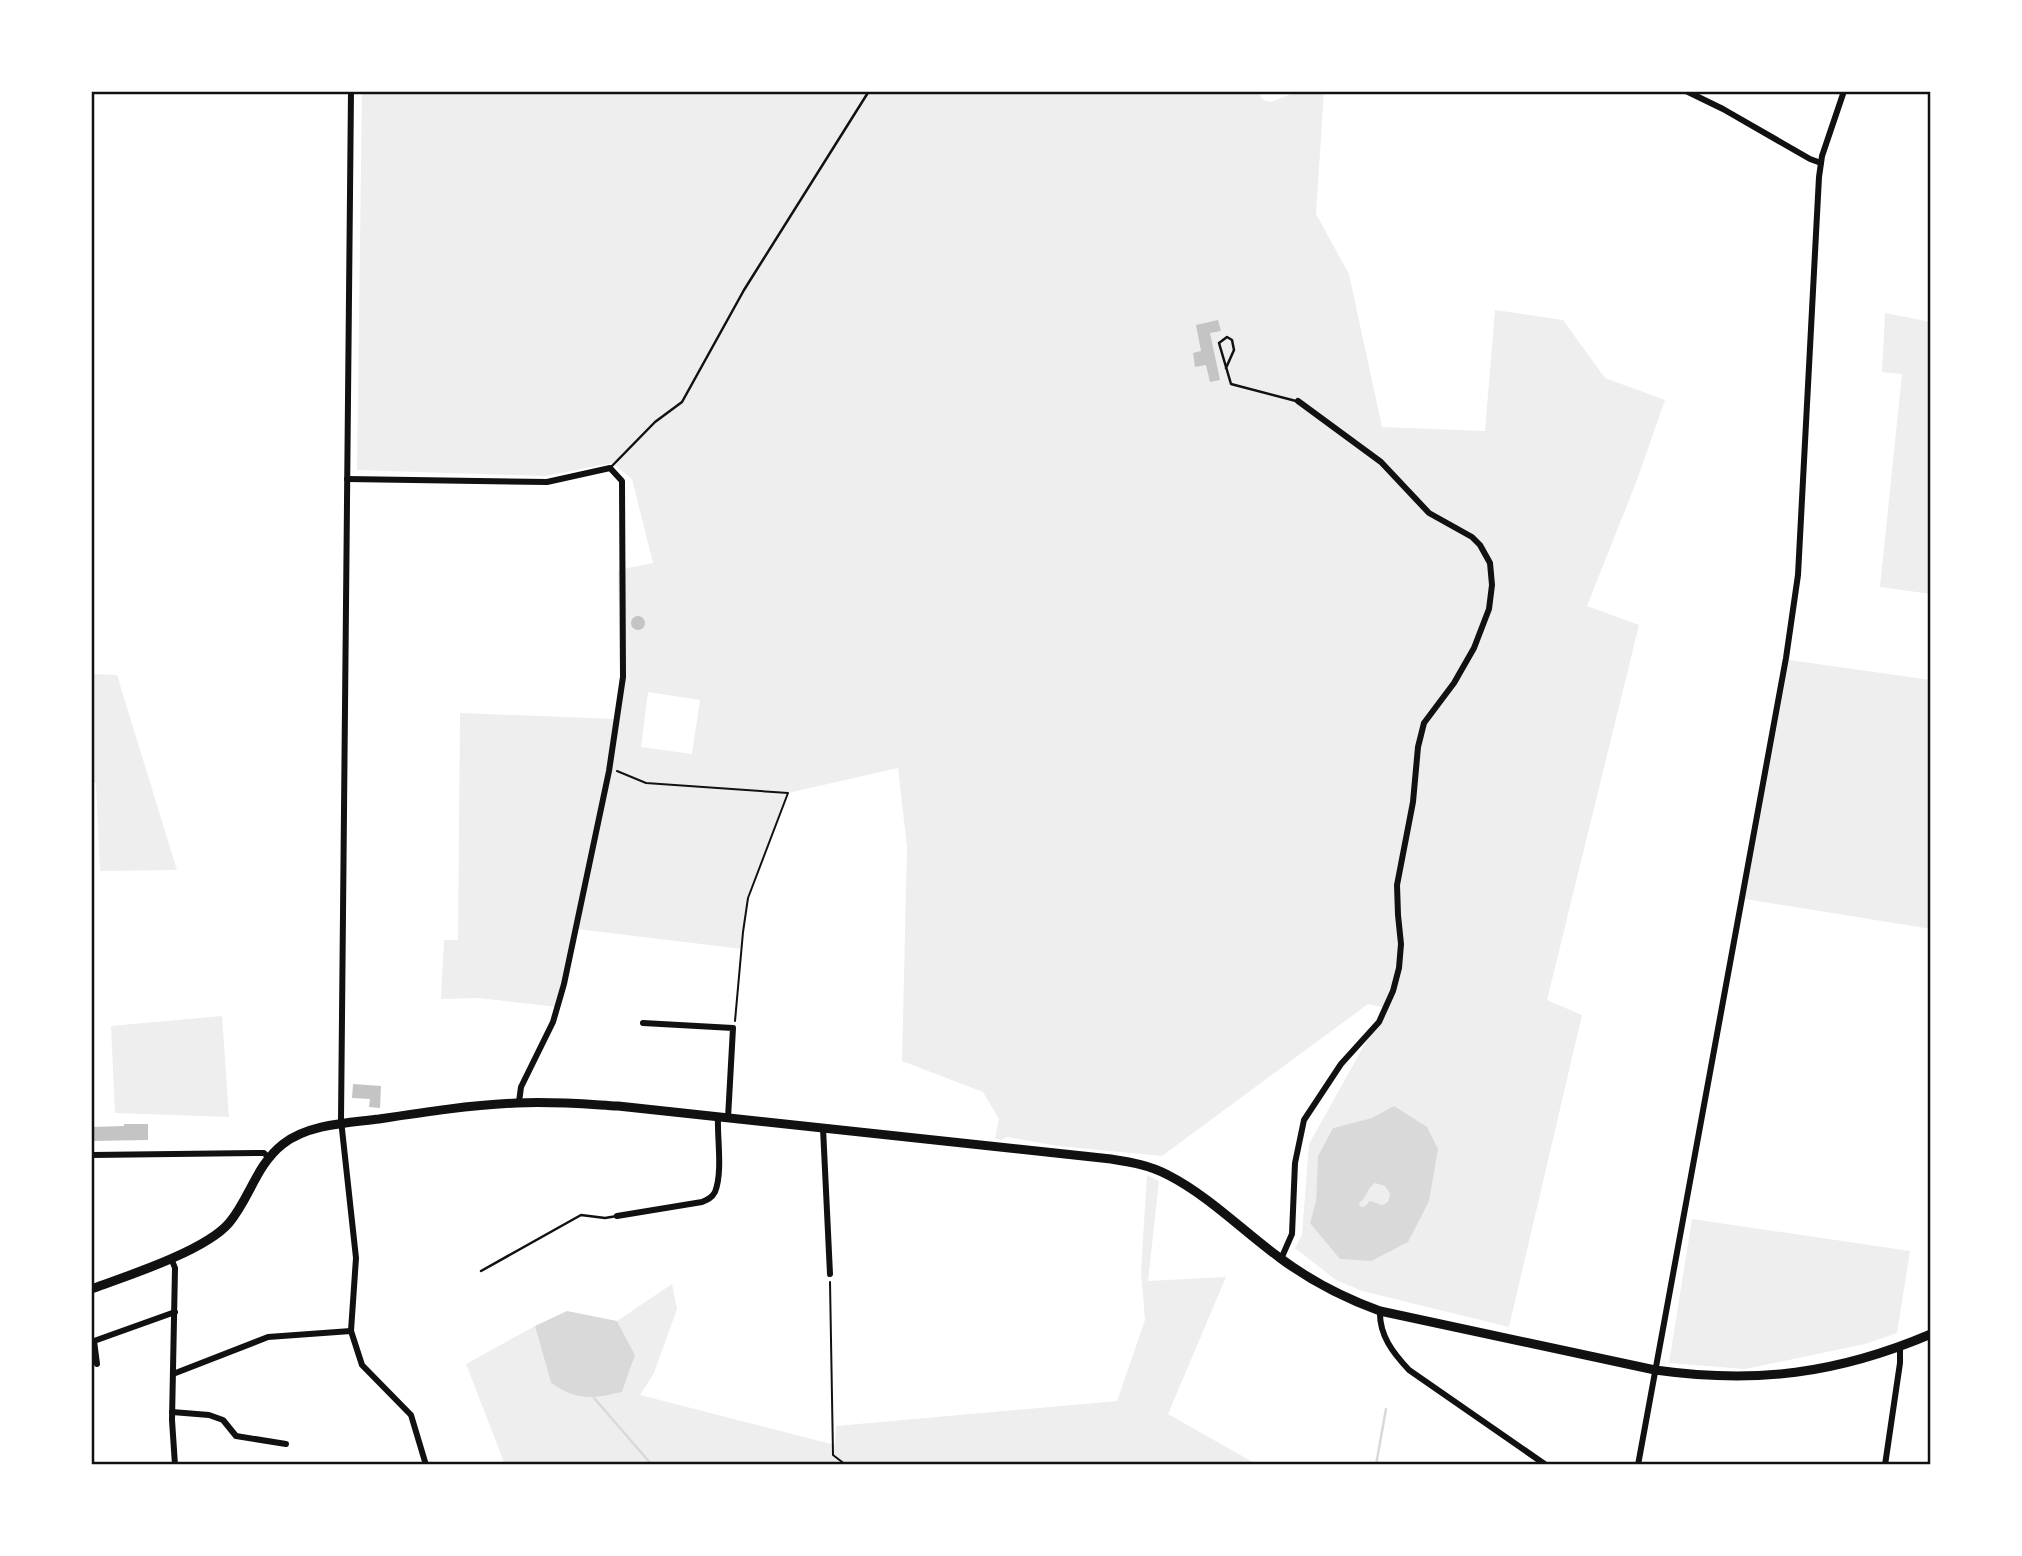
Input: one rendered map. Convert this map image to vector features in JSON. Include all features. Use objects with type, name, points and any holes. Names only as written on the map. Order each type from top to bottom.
[{"type":"main road","points":[[91,1289],[171,1258],[213,1237],[229,1223],[268,1157],[286,1142],[304,1133],[341,1124],[454,1108],[519,1102],[570,1103],[1111,1158],[1141,1164],[1166,1173],[1189,1187],[1281,1259],[1322,1286],[1380,1311],[1655,1370],[1724,1377],[1779,1375],[1867,1358],[1900,1348],[1931,1334]]},
{"type":"street","points":[[351,91],[341,1124],[356,1258],[351,1331],[362,1365],[411,1415],[426,1465]]},
{"type":"street","points":[[1686,91],[1821,163]]},
{"type":"street","points":[[1639,1465],[1783,671],[1798,575],[1821,163],[1844,91]]},
{"type":"street","points":[[1281,1259],[1292,1234],[1295,1163],[1304,1120],[1342,1064],[1379,1022],[1393,991],[1401,944],[1397,885],[1413,802],[1418,747],[1424,723],[1454,683],[1474,648],[1489,609],[1492,585],[1490,563],[1472,537],[1429,513],[1381,462],[1298,401]]},
{"type":"street","points":[[347,479],[547,482],[610,468],[622,481],[623,677],[609,771],[564,984],[553,1022],[521,1087],[519,1102]]},
{"type":"street","points":[[617,1216],[702,1202],[715,1193],[733,1028],[643,1023]]},
{"type":"street","points":[[823,1128],[830,1273]]},
{"type":"street","points":[[91,1155],[264,1153],[268,1157]]},
{"type":"street","points":[[171,1258],[175,1268],[172,1412],[176,1465]]},
{"type":"street","points":[[1380,1311],[1384,1334],[1392,1351],[1409,1370],[1546,1465]]},
{"type":"street","points":[[97,1364],[94,1341],[175,1312]]},
{"type":"street","points":[[173,1374],[268,1337],[351,1331]]},
{"type":"street","points":[[1885,1465],[1900,1348]]},
{"type":"street","points":[[172,1412],[209,1415],[223,1420],[236,1436],[286,1444]]},
{"type":"lane","points":[[610,468],[655,422],[682,402],[744,290],[869,91]]},
{"type":"lane","points":[[1226,369],[1234,349],[1232,340],[1227,337],[1219,343],[1226,369],[1231,384],[1298,401]]},
{"type":"lane","points":[[481,1271],[581,1215],[605,1218],[617,1216]]},
{"type":"path","points":[[609,771],[620,771],[646,783],[788,793],[748,898],[733,1028]]},
{"type":"path","points":[[830,1273],[833,1455],[846,1465]]},
{"type":"shaded area","points":[[362,91],[1258,91],[1263,100],[1271,102],[1299,91],[1324,91],[1316,214],[1349,274],[1382,427],[1485,431],[1495,310],[1563,320],[1605,378],[1665,400],[1637,480],[1587,606],[1639,625],[1547,1000],[1582,1015],[1509,1327],[1362,1291],[1336,1280],[1295,1248],[1302,1235],[1309,1144],[1385,1008],[1368,1004],[1162,1156],[1058,1146],[1007,1137],[995,1139],[999,1119],[983,1092],[902,1061],[907,847],[898,768],[788,793],[749,896],[742,949],[577,929],[558,1007],[478,998],[441,999],[444,940],[458,940],[460,713],[616,719],[620,676],[618,570],[653,563],[632,479],[612,463],[545,476],[357,470]],"holes":[[[648,692],[700,700],[692,754],[641,747]],[[1372,1118],[1429,1201],[1419,1218],[1310,1223],[1316,1201],[1318,1156],[1333,1128]]]},
{"type":"shaded area","points":[[1885,313],[1931,322],[1931,594],[1880,587],[1902,374],[1882,372]]},
{"type":"shaded area","points":[[1789,660],[1931,680],[1931,929],[1745,899]]},
{"type":"shaded area","points":[[91,674],[117,675],[177,870],[100,871],[96,783],[91,783]]},
{"type":"shaded area","points":[[222,1016],[229,1117],[115,1113],[111,1026]]},
{"type":"shaded area","points":[[1394,1106],[1427,1127],[1438,1149],[1429,1201],[1408,1242],[1371,1261],[1340,1259],[1310,1223],[1316,1201],[1318,1156],[1333,1128],[1372,1118]],"holes":[[[1375,1183],[1385,1186],[1390,1194],[1388,1202],[1382,1205],[1370,1201],[1361,1207],[1359,1203],[1372,1185]]]},
{"type":"shaded area","points":[[1147,1175],[1159,1181],[1148,1281],[1226,1277],[1168,1414],[1258,1465],[505,1465],[466,1364],[535,1326],[551,1383],[577,1396],[602,1396],[622,1392],[635,1355],[617,1321],[672,1284],[677,1309],[654,1373],[640,1395],[835,1445],[836,1426],[1117,1401],[1145,1320],[1141,1271]]},
{"type":"shaded area","points":[[1375,1182],[1385,1186],[1390,1194],[1388,1202],[1360,1207],[1359,1203]]},
{"type":"shaded area","points":[[1692,1219],[1910,1251],[1897,1333],[1865,1344],[1745,1369],[1669,1363]]},
{"type":"shaded area","points":[[567,1311],[617,1321],[635,1355],[622,1392],[602,1396],[577,1396],[551,1383],[535,1326]]},
{"type":"building","points":[[1218,320],[1221,331],[1210,333],[1220,380],[1210,382],[1206,365],[1195,367],[1193,353],[1201,351],[1196,325]]},
{"type":"building","points":[[638,616],[643,618],[643,628],[638,630],[633,628],[631,623],[633,618]]},
{"type":"building","points":[[353,1084],[381,1086],[380,1108],[369,1107],[370,1099],[352,1098]]},
{"type":"building","points":[[148,1124],[148,1140],[91,1141],[91,1127]]},
{"type":"waterway","points":[[594,1398],[652,1465]]},
{"type":"waterway","points":[[1376,1465],[1386,1409]]}]
